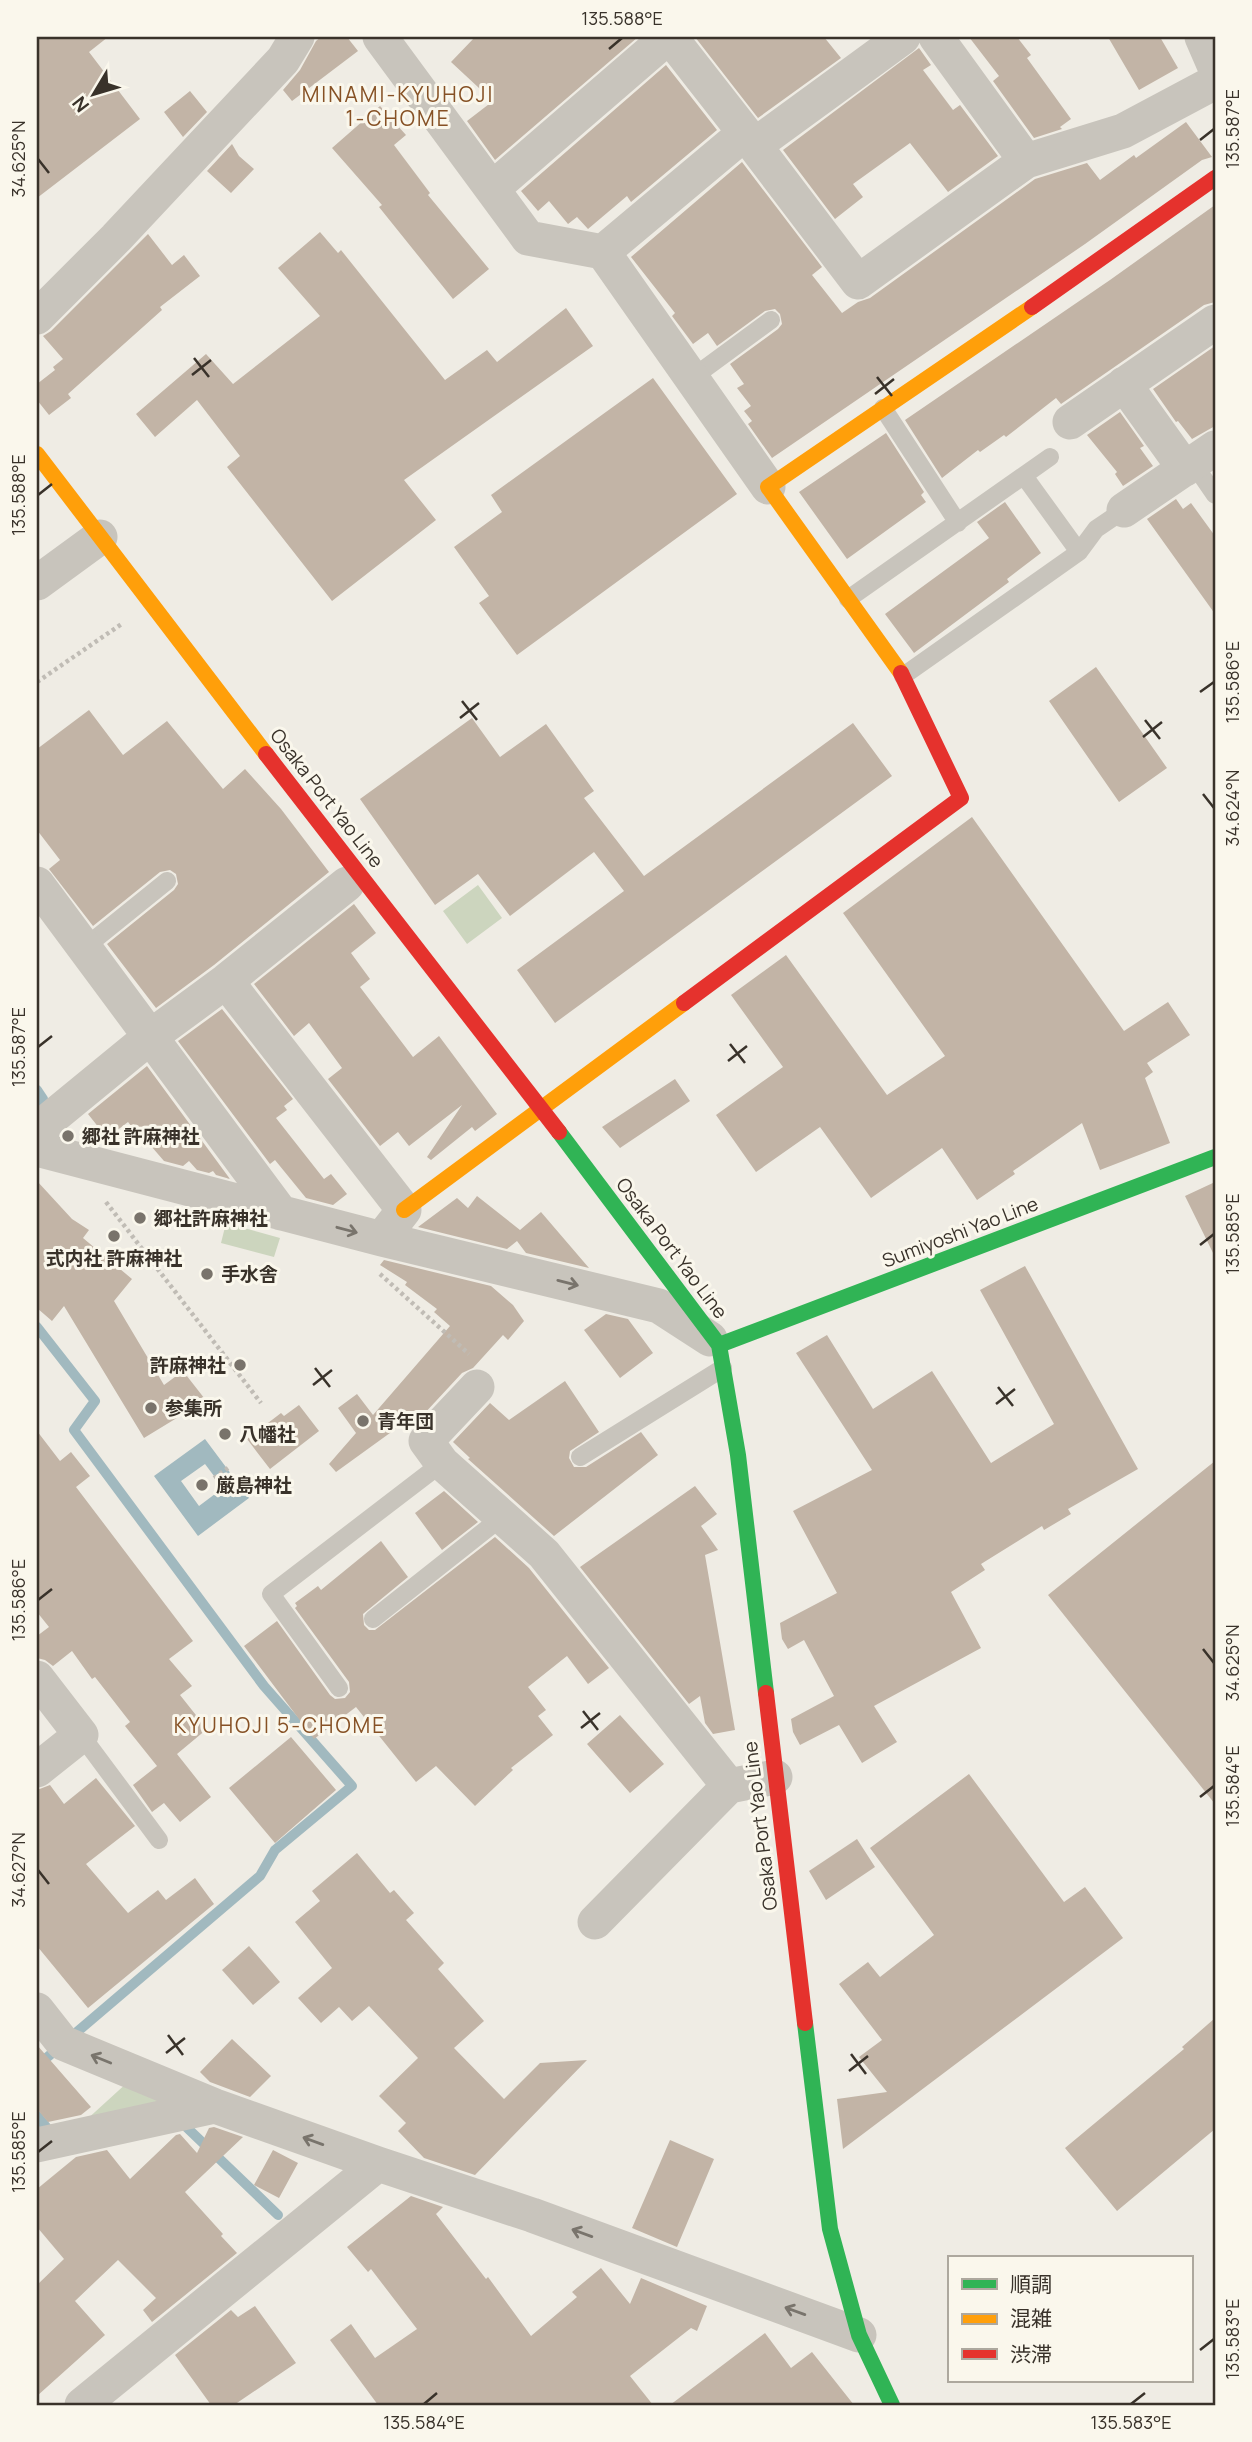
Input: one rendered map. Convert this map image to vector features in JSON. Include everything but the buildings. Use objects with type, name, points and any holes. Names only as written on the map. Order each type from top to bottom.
[{"type":"main road","points":[[404,1210],[961,798],[903,677],[768,487],[1098,262],[1215,178]]},
{"type":"main road","name":"Osaka Port Yao Line","points":[[37,454],[541,1108],[721,1357],[738,1455],[830,2229],[859,2335],[892,2405]]},
{"type":"main road","name":"Sumiyoshi Yao Line","points":[[721,1357],[1215,1157]]},
{"type":"street","points":[[37,317],[116,238],[283,60],[297,37]]},
{"type":"street","points":[[492,189],[669,37],[858,282],[1026,161],[1123,131],[1215,82]]},
{"type":"street","points":[[603,252],[750,139],[903,37]]},
{"type":"street","points":[[936,37],[1026,161]]},
{"type":"street","points":[[1202,37],[1215,67]]},
{"type":"street","points":[[399,45],[492,189],[528,238],[603,252],[768,487]]},
{"type":"street","points":[[1070,422],[1215,322]]},
{"type":"street","points":[[1124,384],[1198,460],[1124,510]]},
{"type":"street","points":[[37,583],[100,537]]},
{"type":"street","points":[[37,884],[281,1213]]},
{"type":"street","points":[[347,884],[226,981],[150,1037],[44,1124],[37,1149],[281,1213],[378,1253],[659,1306],[721,1357]]},
{"type":"street","points":[[226,981],[404,1210],[378,1253]]},
{"type":"street","points":[[477,1387],[426,1441],[442,1463],[544,1554],[729,1786]]},
{"type":"street","points":[[37,1678],[81,1735],[37,1770]]},
{"type":"street","points":[[595,1922],[729,1786],[775,1777]]},
{"type":"street","points":[[37,2010],[63,2043],[215,2106],[532,2215],[859,2335]]},
{"type":"street","points":[[37,2145],[215,2106]]},
{"type":"street","points":[[82,2405],[378,2164]]},
{"type":"lane","points":[[692,378],[771,320]]},
{"type":"lane","points":[[883,408],[958,523]]},
{"type":"lane","points":[[848,599],[1050,457]]},
{"type":"lane","points":[[1198,460],[1215,495]]},
{"type":"lane","points":[[1024,476],[1079,552]]},
{"type":"lane","points":[[903,677],[1079,552],[1096,529],[1124,510]]},
{"type":"lane","points":[[84,948],[167,881]]},
{"type":"lane","points":[[580,1457],[721,1357]]},
{"type":"lane","points":[[340,1688],[271,1594],[442,1463]]},
{"type":"lane","points":[[373,1619],[502,1517]]},
{"type":"lane","points":[[81,1735],[159,1840]]},
{"type":"path","points":[[37,682],[151,604]]},
{"type":"path","points":[[106,1201],[261,1403]]},
{"type":"path","points":[[378,1253],[486,1370],[477,1387]]},
{"type":"path","points":[[214,1478],[228,1468]]},
{"type":"green space","points":[[478,885],[502,918],[467,944],[443,911]]},
{"type":"green space","points":[[226,1223],[280,1238],[274,1257],[221,1243]]},
{"type":"green space","points":[[129,2081],[171,2101],[84,2122]]},
{"type":"water","points":[[205,1439],[249,1498],[198,1536],[154,1476]],"holes":[[[205,1464],[223,1488],[199,1506],[181,1481]]]},
{"type":"waterway","points":[[37,1090],[43,1099],[37,1103]]},
{"type":"waterway","points":[[37,1327],[95,1401],[74,1430],[264,1686],[352,1786],[275,1850],[260,1876],[37,2066]]},
{"type":"waterway","points":[[37,2116],[51,2133]]},
{"type":"waterway","points":[[180,2121],[278,2215]]},
{"type":"traffic: fast","points":[[559,1132],[719,1345],[738,1455],[766,1693]]},
{"type":"traffic: fast","points":[[719,1345],[1215,1157]]},
{"type":"traffic: fast","points":[[805,2023],[830,2229],[859,2335],[892,2405]]},
{"type":"traffic: slow","points":[[901,673],[768,487],[1032,307]]},
{"type":"traffic: slow","points":[[37,454],[266,754]]},
{"type":"traffic: slow","points":[[404,1210],[684,1003]]},
{"type":"traffic: jam","points":[[1032,307],[1215,178]]},
{"type":"traffic: jam","points":[[684,1003],[961,798],[901,673]]},
{"type":"traffic: jam","points":[[266,754],[559,1132]]},
{"type":"traffic: jam","points":[[766,1693],[805,2023]]},
{"type":"place","name":"郷社 許麻神社","points":[[68,1136]]},
{"type":"place","name":"郷社許麻神社","points":[[140,1218]]},
{"type":"place","name":"式内社 許麻神社","points":[[114,1236]]},
{"type":"place","name":"手水舎","points":[[207,1274]]},
{"type":"place","name":"許麻神社","points":[[240,1365]]},
{"type":"place","name":"参集所","points":[[151,1408]]},
{"type":"place","name":"青年団","points":[[363,1421]]},
{"type":"place","name":"八幡社","points":[[225,1434]]},
{"type":"place","name":"厳島神社","points":[[202,1485]]},
{"type":"district","name":"MINAMI-KYUHOJI 1-CHOME","points":[[398,106]]},
{"type":"district","name":"KYUHOJI 5-CHOME","points":[[280,1725]]}]
